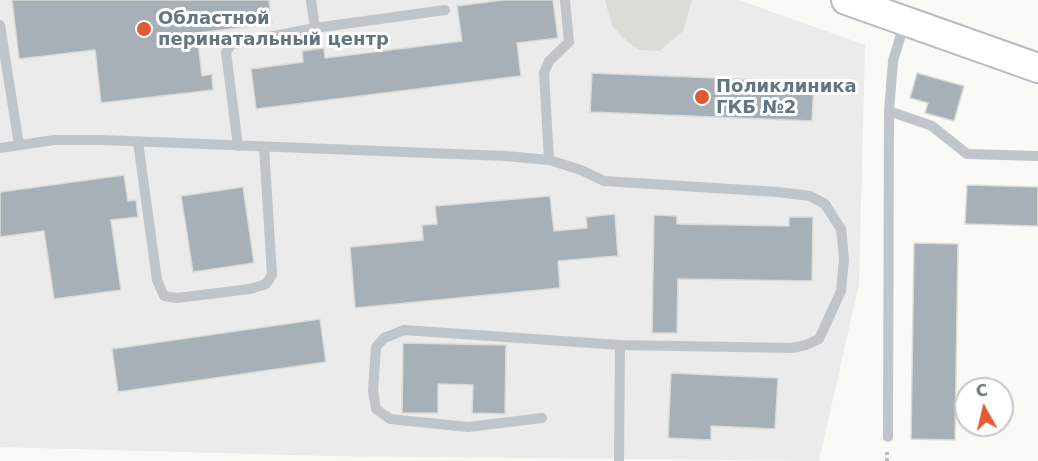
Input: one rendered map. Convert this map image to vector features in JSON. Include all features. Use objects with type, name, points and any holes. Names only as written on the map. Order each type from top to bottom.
[{"type":"main road","points":[[846,0],[1038,68]]},
{"type":"lane","points":[[311,0],[315,28]]},
{"type":"lane","points":[[549,160],[543,73],[549,62],[561,53],[569,42],[565,0]]},
{"type":"lane","points":[[238,146],[226,52],[232,44],[243,40],[315,28],[445,10]]},
{"type":"lane","points":[[888,437],[890,111],[893,61],[905,21]]},
{"type":"lane","points":[[0,25],[19,145]]},
{"type":"lane","points":[[890,111],[932,126],[967,154],[1038,156]]},
{"type":"lane","points":[[0,148],[54,140],[504,156],[549,160],[581,170],[604,181],[810,196],[825,204],[841,229],[844,259],[841,291],[819,339],[792,348],[620,345],[404,330],[384,338],[376,346],[373,392],[376,409],[390,419],[468,427],[542,418]]},
{"type":"lane","points":[[138,142],[157,280],[164,296],[177,298],[250,289],[266,284],[272,275],[264,147]]},
{"type":"lane","points":[[619,461],[620,345]]},
{"type":"shaded area","points":[[0,0],[739,0],[865,45],[859,284],[819,461],[328,456],[0,447]]},
{"type":"shaded area","points":[[605,0],[692,0],[683,31],[659,51],[640,50],[629,43],[612,26]]},
{"type":"building","name":"Областной перинатальный центр","points":[[12,0],[269,0],[272,24],[197,33],[202,76],[212,74],[213,90],[101,103],[95,50],[19,59]]},
{"type":"building","points":[[502,0],[553,0],[558,38],[517,43],[521,76],[256,109],[251,69],[303,62],[302,51],[324,48],[325,58],[462,41],[457,6]]},
{"type":"building","name":"Поликлиника ГКБ №2","points":[[592,73],[814,82],[812,121],[590,112]]},
{"type":"building","points":[[917,73],[964,86],[954,121],[925,113],[928,103],[910,98]]},
{"type":"building","points":[[124,175],[128,201],[136,200],[138,217],[111,220],[121,290],[54,299],[44,231],[0,237],[0,192]]},
{"type":"building","points":[[967,185],[1038,187],[1038,226],[965,224]]},
{"type":"building","points":[[243,187],[254,263],[193,272],[181,196]]},
{"type":"building","points":[[550,196],[554,231],[587,228],[586,217],[615,214],[618,256],[558,261],[560,288],[355,308],[350,247],[423,240],[422,225],[437,224],[435,206]]},
{"type":"building","points":[[654,215],[677,216],[677,224],[789,226],[789,217],[813,217],[812,281],[678,279],[677,333],[652,333]]},
{"type":"building","points":[[914,243],[958,244],[956,377],[954,377],[955,440],[911,439]]},
{"type":"building","points":[[320,319],[326,362],[118,392],[112,349]]},
{"type":"building","points":[[403,343],[506,345],[505,414],[472,413],[473,385],[438,384],[438,413],[402,413]]},
{"type":"building","points":[[671,373],[778,378],[775,429],[711,426],[711,440],[668,438]]},
{"type":"place","name":"Областной перинатальный центр","points":[[144,29]]},
{"type":"place","name":"Поликлиника ГКБ №2","points":[[702,97]]}]
